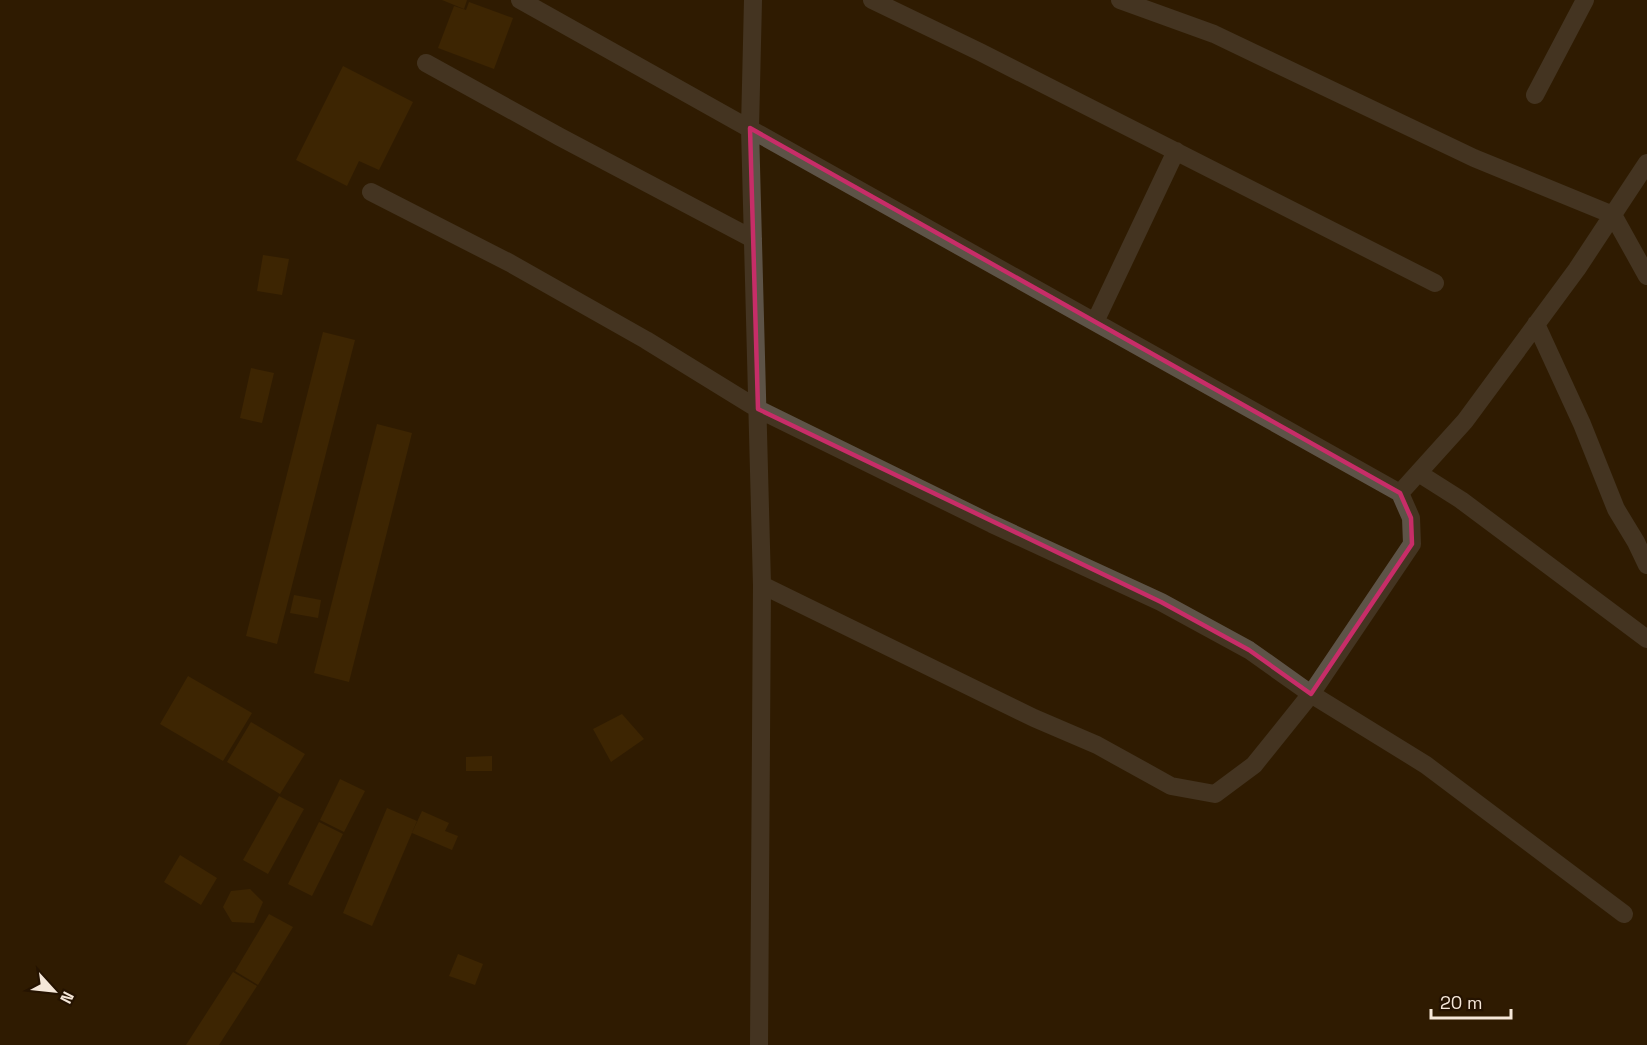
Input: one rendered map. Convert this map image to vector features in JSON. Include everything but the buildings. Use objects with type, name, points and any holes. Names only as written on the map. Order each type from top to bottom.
[{"type":"street","points":[[520,0],[1400,493],[1411,518],[1413,544],[1311,694],[1254,765],[1215,794],[1171,786],[1097,745],[1034,718],[762,585]]},
{"type":"street","points":[[753,0],[750,128],[762,585],[759,1045]]},
{"type":"street","points":[[872,0],[980,52],[1435,283]]},
{"type":"street","points":[[1120,0],[1214,34],[1474,158],[1613,215],[1647,276]]},
{"type":"street","points":[[1535,95],[1585,0]]},
{"type":"street","points":[[426,63],[753,239]]},
{"type":"street","points":[[1095,322],[1176,151]]},
{"type":"street","points":[[1400,493],[1420,474],[1465,421],[1577,269],[1647,162]]},
{"type":"street","points":[[371,192],[510,263],[646,340],[758,409],[992,524],[1161,602],[1249,650],[1311,694],[1426,765],[1624,914]]},
{"type":"street","points":[[1536,324],[1582,424],[1616,509],[1642,540],[1647,565]]},
{"type":"street","points":[[1420,474],[1461,500],[1647,639]]},
{"type":"highlighted area","points":[[750,128],[1400,493],[1411,518],[1412,544],[1311,694],[1249,650],[1161,602],[758,409]]}]
